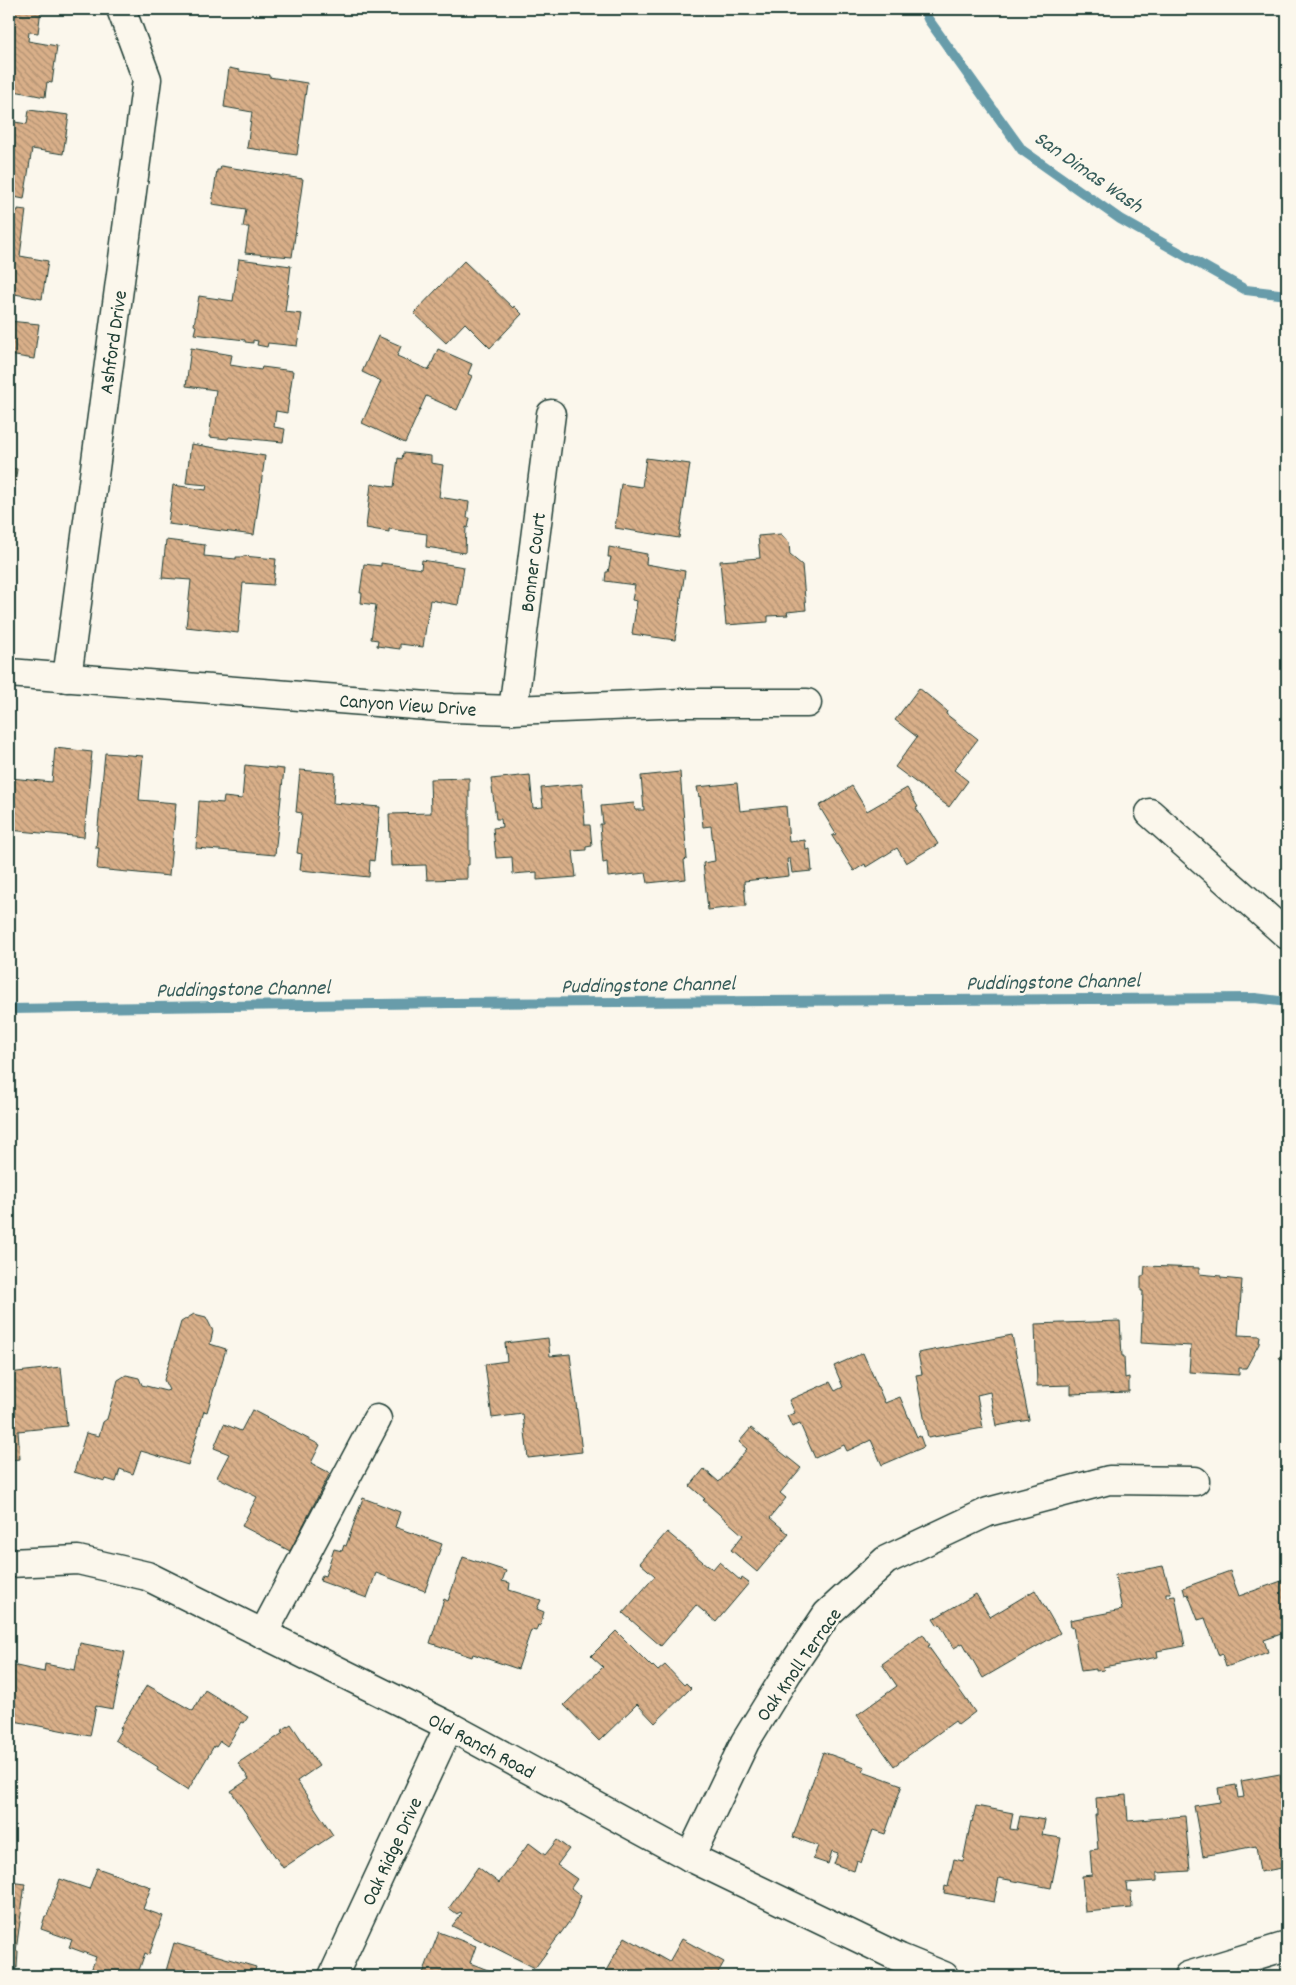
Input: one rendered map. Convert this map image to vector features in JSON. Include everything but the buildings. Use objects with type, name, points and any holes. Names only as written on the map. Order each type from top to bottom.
[{"type":"street","name":"Ashford Drive","points":[[67,678],[147,79],[121,9]]},
{"type":"street","name":"Bonner Court","points":[[513,710],[551,414]]},
{"type":"street","name":"Canyon View Drive","points":[[9,673],[452,708],[513,710],[684,703],[807,703]]},
{"type":"street","points":[[1150,813],[1287,935]]},
{"type":"street","points":[[263,1634],[376,1419]]},
{"type":"street","name":"Oak Knoll Terrace","points":[[690,1857],[745,1742],[788,1672],[827,1614],[886,1560],[988,1512],[1109,1480],[1195,1481]]},
{"type":"street","name":"Old Ranch Road","points":[[9,1563],[78,1560],[147,1576],[449,1726],[690,1857],[900,1958],[944,1976]]},
{"type":"street","name":"Oak Ridge Drive","points":[[333,1976],[449,1726]]},
{"type":"street","points":[[1188,1976],[1287,1946]]},
{"type":"waterway","name":"San Dimas Wash","points":[[924,9],[928,19],[1022,150],[1120,219],[1246,290],[1287,295]]},
{"type":"waterway","name":"Puddingstone Channel","points":[[9,1009],[452,1003],[1255,998],[1287,1002]]}]
